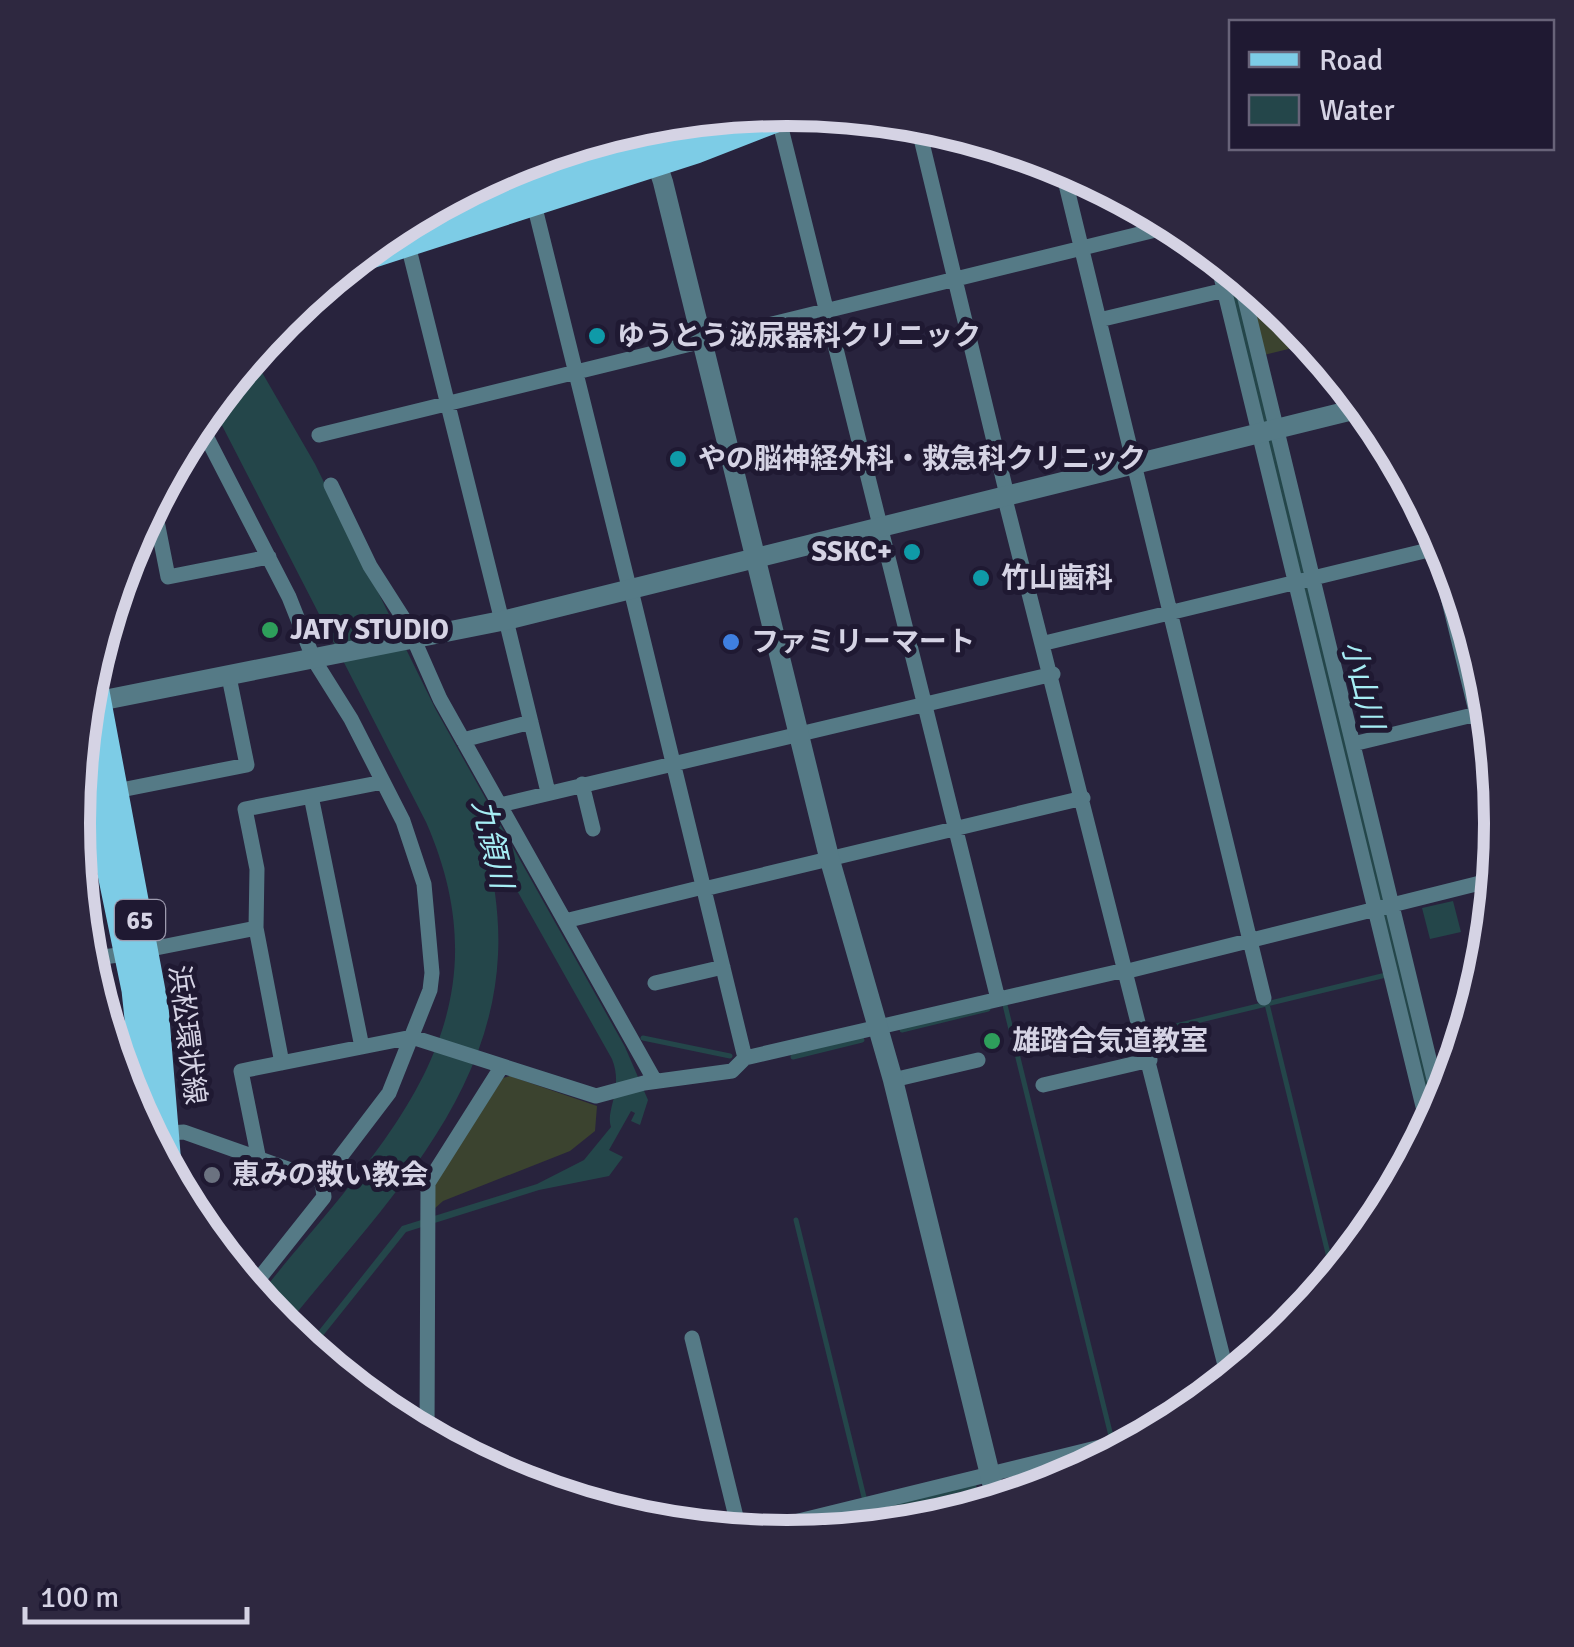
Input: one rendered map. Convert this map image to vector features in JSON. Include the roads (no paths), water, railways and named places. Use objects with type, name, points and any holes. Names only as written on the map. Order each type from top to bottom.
[{"type":"main road","points":[[434,223],[650,143],[712,131]]},
{"type":"main road","points":[[424,229],[534,204],[650,143]]},
{"type":"main road","name":"浜松環状線","points":[[98,723],[116,791],[136,952]]},
{"type":"main road","name":"浜松環状線","points":[[92,772],[160,1036],[153,1111]]},
{"type":"street","points":[[792,126],[828,309],[998,999]]},
{"type":"street","points":[[921,140],[1006,495],[1225,1365]]},
{"type":"street","points":[[650,143],[829,857],[893,1080],[994,1489]]},
{"type":"street","points":[[1066,185],[1264,998]]},
{"type":"street","points":[[534,204],[745,1058]]},
{"type":"street","points":[[318,434],[1153,231]]},
{"type":"street","points":[[408,239],[548,792]]},
{"type":"street","points":[[1221,279],[1268,431]]},
{"type":"street","points":[[1099,320],[1224,290]]},
{"type":"street","points":[[1243,296],[1268,431],[1430,1093]]},
{"type":"street","points":[[101,700],[504,620],[1349,412]]},
{"type":"street","points":[[206,437],[323,659],[412,841],[426,906],[432,982],[420,1038],[389,1094],[322,1181],[324,1197],[259,1278]]},
{"type":"street","points":[[331,486],[463,740],[650,1082]]},
{"type":"street","points":[[158,525],[168,577],[269,557]]},
{"type":"street","points":[[1045,643],[1428,550]]},
{"type":"street","points":[[1304,582],[1353,744],[1369,848]]},
{"type":"street","points":[[500,805],[1053,674]]},
{"type":"street","points":[[116,791],[247,765],[229,676]]},
{"type":"street","points":[[1353,744],[1475,714]]},
{"type":"street","points":[[463,740],[531,722]]},
{"type":"street","points":[[282,1062],[256,928],[257,868],[245,809],[383,782]]},
{"type":"street","points":[[582,784],[593,829]]},
{"type":"street","points":[[312,796],[362,1047]]},
{"type":"street","points":[[565,922],[1083,798]]},
{"type":"street","points":[[258,1160],[241,1071],[420,1038],[586,1096],[605,1094],[650,1082],[732,1070],[745,1058],[1481,883]]},
{"type":"street","points":[[103,957],[256,928]]},
{"type":"street","points":[[655,984],[723,967]]},
{"type":"street","points":[[893,1080],[978,1060]]},
{"type":"street","points":[[1044,1086],[1150,1060]]},
{"type":"street","points":[[427,1420],[428,1184],[462,1136],[494,1063]]},
{"type":"street","points":[[160,1128],[184,1132],[322,1181]]},
{"type":"street","points":[[692,1338],[739,1519]]},
{"type":"street","points":[[802,1520],[1098,1447]]},
{"type":"water","name":"九領川","points":[[260,368],[315,464],[436,710],[625,1047],[648,1100],[640,1125],[631,1121],[635,1113],[631,1111],[609,1150],[623,1157],[609,1176],[539,1190],[406,1232],[319,1340],[315,1336],[402,1226],[537,1184],[584,1160],[611,1127],[616,1080],[612,1059],[493,848],[488,849],[496,901],[498,955],[490,1010],[474,1062],[450,1111],[388,1202],[294,1316],[266,1287],[387,1136],[420,1082],[444,1024],[455,963],[450,896],[426,822],[219,420]]},
{"type":"water","points":[[1453,901],[1461,932],[1430,939],[1422,908]]},
{"type":"waterway","name":"小山川","points":[[1233,288],[1429,1095]]},
{"type":"waterway","points":[[1151,1032],[1386,975]]},
{"type":"waterway","points":[[1267,1004],[1330,1260]]},
{"type":"waterway","points":[[1005,1005],[1111,1436]]},
{"type":"waterway","points":[[902,1030],[988,1009]]},
{"type":"waterway","points":[[643,1038],[730,1056]]},
{"type":"waterway","points":[[793,1057],[862,1040]]},
{"type":"waterway","points":[[796,1220],[864,1497]]},
{"type":"waterway","points":[[1010,1477],[1058,1465]]},
{"type":"waterway","points":[[842,1518],[974,1486]]},
{"type":"place","name":"ゆうとう泌尿器科クリニック","points":[[597,336]]},
{"type":"place","name":"やの脳神経外科・救急科クリニック","points":[[678,459]]},
{"type":"place","name":"SSKC+","points":[[912,552]]},
{"type":"place","name":"竹山歯科","points":[[981,578]]},
{"type":"place","name":"JATY STUDIO","points":[[270,630]]},
{"type":"place","name":"ファミリーマート","points":[[731,642]]},
{"type":"place","name":"雄踏合気道教室","points":[[992,1041]]},
{"type":"place","name":"恵みの救い教会","points":[[212,1175]]}]
